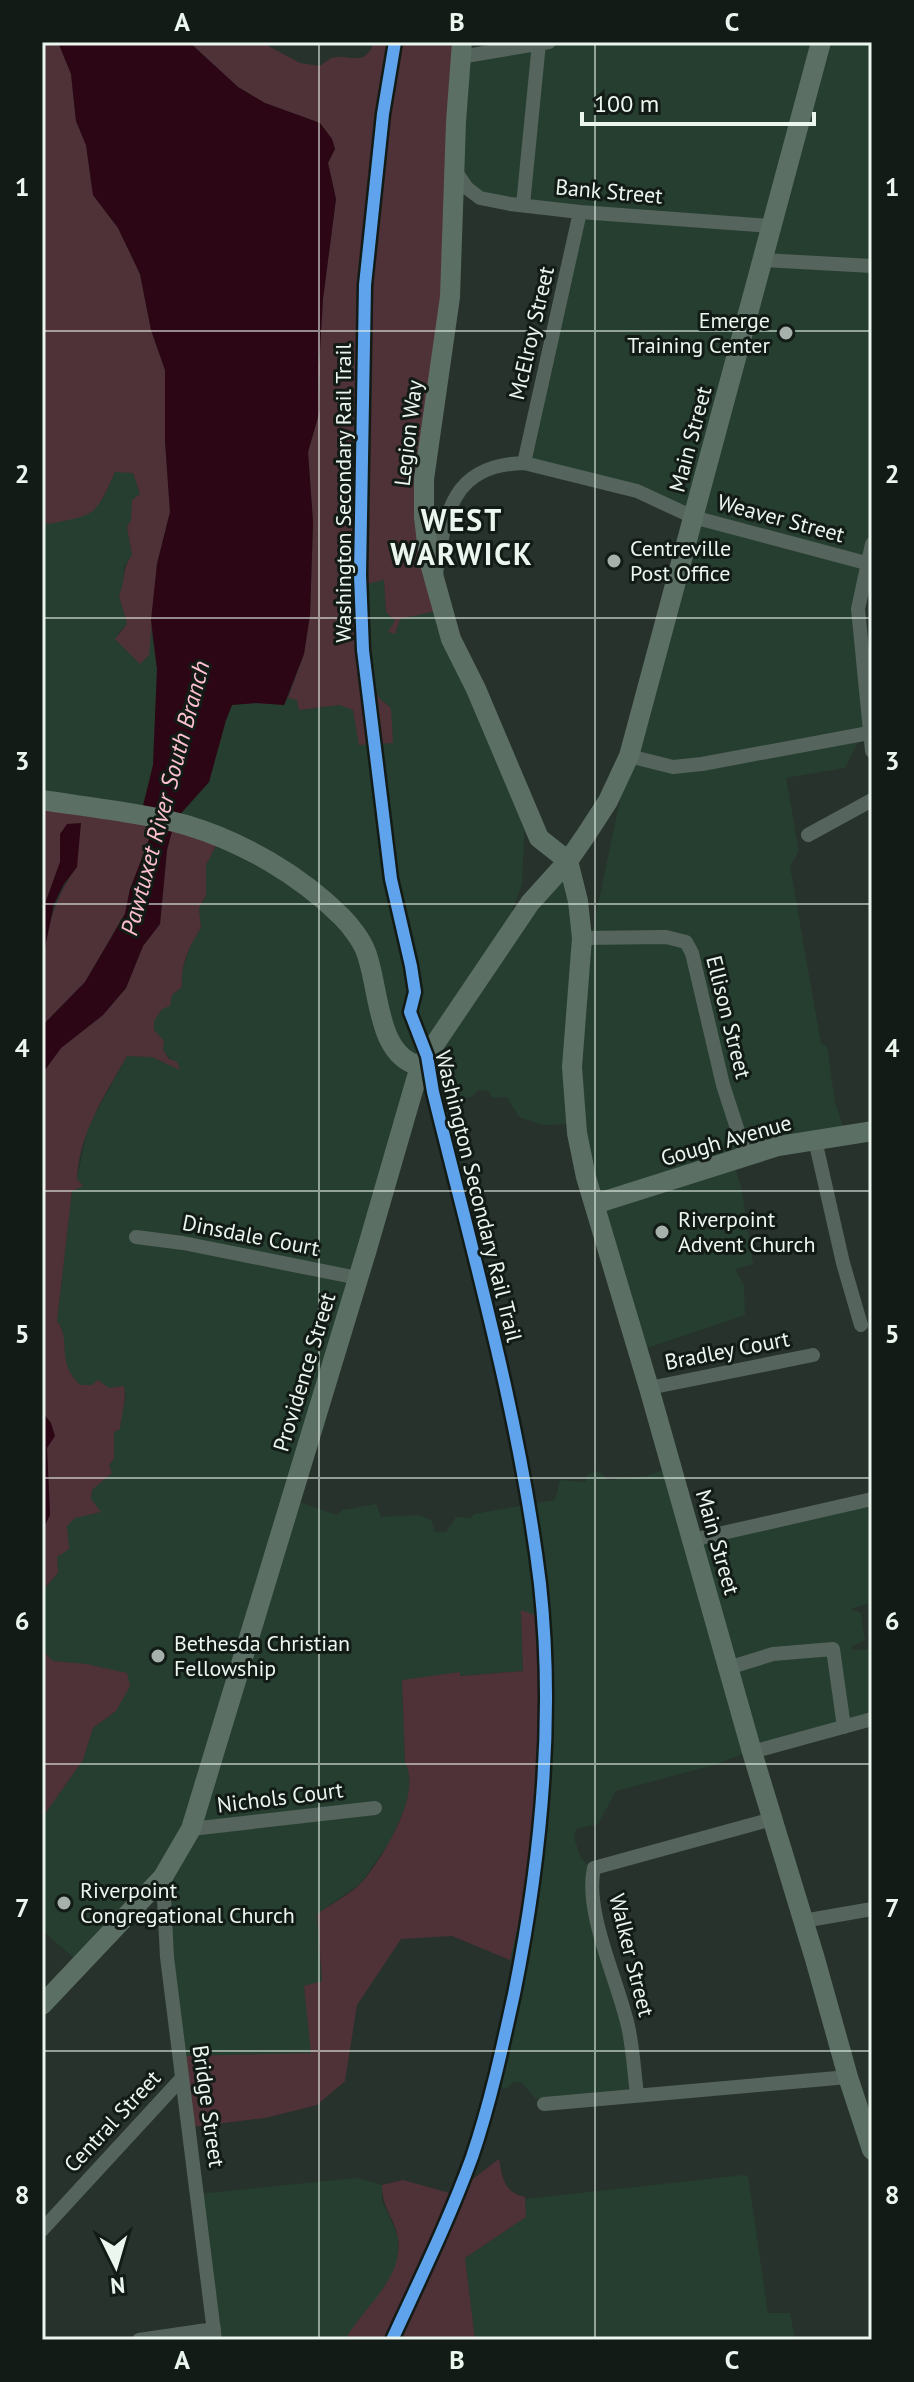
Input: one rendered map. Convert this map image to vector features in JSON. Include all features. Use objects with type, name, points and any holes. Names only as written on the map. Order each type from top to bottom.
[{"type":"main road","name":"Main Street","points":[[629,756],[821,42]]},
{"type":"main road","name":"Legion Way","points":[[461,50],[448,322],[424,479],[429,560],[451,639],[476,689],[539,838],[568,861]]},
{"type":"main road","name":"Providence Street","points":[[42,2005],[163,1877],[191,1829],[420,1066],[530,903],[568,861],[608,801],[629,756]]},
{"type":"main road","points":[[42,800],[186,825],[258,854],[303,885],[343,918],[365,950],[389,1044],[405,1062],[420,1066]]},
{"type":"main road","points":[[568,861],[578,901],[582,938]]},
{"type":"main road","name":"Main Street","points":[[582,938],[580,997],[572,1067],[577,1133],[752,1752],[803,1921],[858,2085],[872,2150]]},
{"type":"main road","name":"Gough Avenue","points":[[595,1204],[778,1146],[872,1131]]},
{"type":"street","points":[[461,50],[544,43],[523,205]]},
{"type":"street","name":"Bank Street","points":[[456,172],[467,188],[480,198],[580,212],[771,226]]},
{"type":"street","name":"McElroy Street","points":[[524,463],[580,212]]},
{"type":"street","points":[[763,260],[872,266]]},
{"type":"street","name":"Weaver Street","points":[[435,579],[445,519],[459,493],[472,477],[509,463],[524,463],[637,491],[693,517],[866,563]]},
{"type":"street","points":[[872,544],[858,609],[872,751]]},
{"type":"street","points":[[629,756],[673,767],[869,733]]},
{"type":"street","points":[[808,835],[872,800]]},
{"type":"street","name":"Ellison Street","points":[[582,938],[666,937],[686,942],[692,953],[723,1085],[746,1156]]},
{"type":"street","points":[[815,1140],[843,1263],[861,1325]]},
{"type":"street","name":"Dinsdale Court","points":[[136,1237],[183,1243],[358,1278]]},
{"type":"street","name":"Bradley Court","points":[[649,1388],[813,1355]]},
{"type":"street","points":[[692,1540],[872,1499]]},
{"type":"street","points":[[728,1668],[773,1654],[833,1649],[844,1727]]},
{"type":"street","points":[[752,1752],[872,1719]]},
{"type":"street","name":"Nichols Court","points":[[191,1829],[375,1808]]},
{"type":"street","name":"Walker Street","points":[[637,2094],[628,2026],[597,1918],[592,1878],[594,1868],[772,1819]]},
{"type":"street","name":"Bridge Street","points":[[163,1877],[166,1947],[215,2335]]},
{"type":"street","points":[[803,1921],[872,1909]]},
{"type":"street","name":"Central Street","points":[[42,2230],[182,2078]]},
{"type":"street","points":[[544,2104],[637,2094],[858,2085]]},
{"type":"street","points":[[139,2340],[215,2335]]},
{"type":"shaded area","points":[[42,42],[58,42],[71,74],[76,121],[86,145],[93,195],[118,228],[140,274],[151,330],[165,370],[165,441],[170,512],[157,564],[149,655],[140,664],[115,639],[127,624],[119,596],[126,565],[132,555],[127,527],[131,520],[132,500],[140,494],[133,473],[115,472],[103,498],[92,512],[48,524],[42,521]]},
{"type":"shaded area","points":[[189,42],[261,42],[300,63],[320,66],[332,58],[362,58],[374,42],[462,42],[455,159],[423,479],[441,610],[400,619],[395,634],[388,632],[395,621],[386,612],[384,580],[367,584],[374,687],[380,699],[391,708],[393,743],[359,745],[353,710],[340,705],[299,710],[297,700],[288,698],[304,654],[310,615],[313,522],[308,452],[320,410],[323,299],[336,199],[328,163],[335,149],[320,123],[265,103],[238,87]]},
{"type":"shaded area","points":[[561,42],[872,42],[872,541],[857,605],[867,732],[859,740],[845,768],[786,778],[799,851],[790,866],[821,1044],[827,1046],[835,1102],[843,1126],[734,1164],[741,1186],[753,1264],[735,1269],[744,1285],[745,1315],[638,1351],[576,1124],[542,1125],[519,1117],[507,1097],[492,1098],[489,1091],[478,1090],[466,1098],[422,1083],[292,1499],[336,1515],[343,1510],[376,1504],[381,1517],[419,1515],[431,1520],[435,1532],[446,1532],[456,1517],[471,1518],[474,1514],[555,1500],[560,1480],[585,1482],[588,1474],[599,1471],[608,1480],[647,1476],[669,1468],[691,1538],[867,1502],[872,1541],[872,1562],[869,1567],[872,1602],[851,1609],[861,1613],[865,1640],[851,1647],[853,1650],[872,1649],[872,1719],[616,1791],[598,1824],[576,1829],[574,1838],[581,1858],[594,1871],[592,1876],[627,2023],[634,2089],[536,2099],[521,2082],[514,2082],[506,2089],[494,2086],[514,1989],[510,1960],[516,1925],[538,1836],[521,1611],[523,1671],[402,1680],[409,1797],[391,1840],[361,1883],[317,1914],[322,1982],[304,1987],[312,2053],[180,2056],[162,1888],[78,1962],[42,1930],[42,1818],[83,1760],[93,1728],[116,1711],[86,1664],[52,1661],[42,1650],[42,1591],[58,1573],[57,1557],[66,1526],[91,1499],[92,1490],[112,1473],[109,1465],[114,1459],[114,1432],[120,1429],[126,1397],[123,1387],[79,1385],[69,1375],[65,1361],[62,1328],[57,1321],[72,1191],[88,1127],[127,1056],[152,1057],[178,1069],[153,1030],[154,1020],[172,995],[182,987],[181,975],[191,944],[201,928],[199,908],[206,895],[206,865],[223,833],[179,816],[209,782],[232,705],[284,705],[288,698],[297,700],[300,710],[341,705],[354,710],[391,708],[380,699],[374,687],[367,584],[384,579],[386,612],[395,621],[394,634],[400,619],[441,610],[525,818],[522,884],[512,911],[561,876],[592,934],[623,785],[693,513],[530,466],[577,219],[485,201],[462,183],[460,65]]},
{"type":"shaded area","points":[[115,472],[133,472],[140,494],[132,500],[131,520],[127,527],[132,555],[124,566],[123,587],[119,596],[127,624],[116,635],[151,629],[157,669],[153,765],[142,810],[42,795],[42,521],[48,524],[102,500]]},
{"type":"shaded area","points":[[42,795],[143,817],[149,840],[130,889],[125,913],[85,982],[42,1026],[42,983],[50,923],[65,885],[77,867],[60,834],[60,862],[42,912]]},
{"type":"shaded area","points":[[175,820],[223,832],[206,865],[206,895],[199,908],[201,928],[186,956],[182,987],[172,995],[170,1006],[162,1009],[154,1021],[154,1030],[164,1041],[163,1050],[169,1059],[177,1062],[180,1070],[152,1057],[127,1056],[88,1130],[77,1179],[83,1186],[72,1191],[57,1321],[63,1336],[68,1368],[80,1385],[92,1385],[98,1380],[109,1388],[124,1386],[125,1392],[120,1429],[114,1432],[114,1459],[109,1465],[112,1473],[92,1490],[91,1499],[101,1512],[75,1518],[67,1526],[69,1549],[57,1557],[58,1573],[42,1591],[42,1531],[50,1515],[47,1448],[51,1423],[42,1412],[42,1074],[61,1048],[103,1015],[126,988],[143,946],[160,924],[167,850]]},
{"type":"shaded area","points":[[521,1610],[537,1616],[547,1655],[538,1837],[510,1960],[452,1936],[401,1939],[357,2005],[345,2081],[317,2105],[265,2118],[191,2127],[180,2056],[311,2053],[304,1986],[322,1981],[317,1914],[363,1881],[381,1857],[398,1824],[409,1791],[402,1680],[460,1672],[460,1676],[523,1671]]},
{"type":"shaded area","points":[[42,1650],[53,1661],[127,1673],[130,1686],[116,1711],[93,1728],[83,1760],[42,1818]]},
{"type":"shaded area","points":[[499,2159],[508,2188],[525,2197],[526,2217],[465,2258],[475,2340],[345,2340],[395,2267],[398,2238],[384,2201],[382,2185],[403,2180],[453,2194]]},
{"type":"shaded area","points":[[748,2176],[768,2313],[790,2313],[795,2340],[475,2340],[465,2258],[526,2217],[525,2199]]},
{"type":"shaded area","points":[[357,2178],[382,2185],[382,2201],[398,2236],[398,2260],[390,2280],[345,2340],[215,2340],[198,2194]]},
{"type":"water","name":"Pawtuxet River South Branch","points":[[58,42],[189,42],[238,87],[265,103],[320,123],[335,149],[328,163],[336,199],[323,299],[320,410],[308,452],[313,522],[310,615],[304,654],[284,705],[232,705],[209,782],[175,820],[167,850],[160,924],[143,946],[126,988],[103,1015],[61,1048],[42,1074],[42,1026],[85,982],[125,914],[130,889],[149,840],[142,810],[153,765],[157,669],[151,620],[157,564],[170,512],[165,441],[165,370],[151,330],[140,274],[118,228],[93,195],[86,145],[76,121],[71,74]]},
{"type":"water","points":[[81,823],[77,867],[54,904],[42,962],[42,912],[60,862],[60,834],[67,824]]},
{"type":"water","points":[[42,1412],[51,1423],[55,1436],[47,1448],[50,1515],[42,1531]]},
{"type":"cycle path","name":"Washington Secondary Rail Trail","points":[[392,2340],[472,2157],[500,2056],[532,1893],[543,1790],[546,1687],[540,1584],[508,1398],[433,1092],[427,1056],[410,1012],[415,992],[391,879],[363,650],[360,575],[365,285],[383,114],[395,42]]},
{"type":"place","name":"Emerge Training Center","points":[[786,333]]},
{"type":"place","name":"Centreville Post Office","points":[[614,561]]},
{"type":"place","name":"Riverpoint Advent Church","points":[[662,1232]]},
{"type":"place","name":"Bethesda Christian Fellowship","points":[[158,1656]]},
{"type":"place","name":"Riverpoint Congregational Church","points":[[64,1903]]},
{"type":"district","name":"WEST WARWICK","points":[[462,536]]}]
